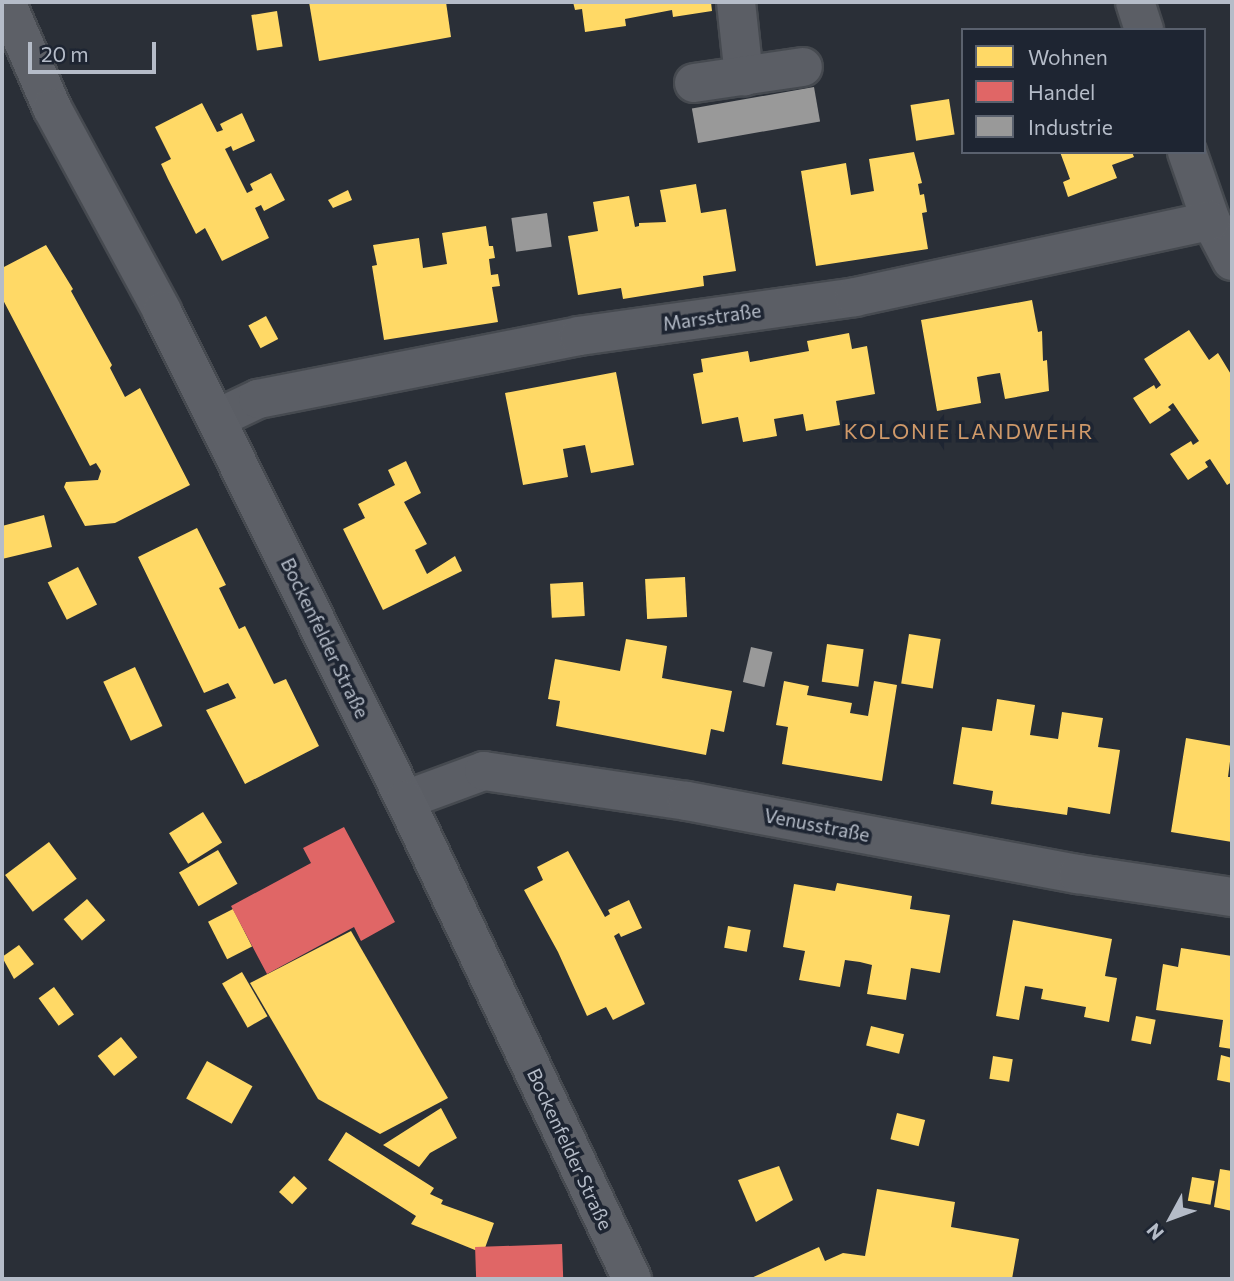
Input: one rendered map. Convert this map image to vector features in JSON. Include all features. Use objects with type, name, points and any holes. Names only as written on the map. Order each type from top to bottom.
[{"type":"main road","name":"Bockenfelder Straße","points":[[6,2],[52,108],[162,311],[405,800],[632,1279]]},
{"type":"street","points":[[736,2],[744,77]]},
{"type":"street","points":[[1135,2],[1143,28]]},
{"type":"street","points":[[694,83],[803,67]]},
{"type":"street","points":[[1188,154],[1211,221],[1232,261]]},
{"type":"street","name":"Marsstraße","points":[[216,419],[258,399],[579,336],[855,297],[1211,221]]},
{"type":"street","name":"Venusstraße","points":[[405,800],[484,771],[687,801],[1078,874],[1232,897]]},
{"type":"building: Wohnen","points":[[309,2],[446,2],[451,37],[319,61]]},
{"type":"building: Wohnen","points":[[573,2],[711,2],[712,11],[673,17],[672,10],[625,19],[626,26],[585,32],[582,9],[575,10]]},
{"type":"building: Wohnen","points":[[277,11],[283,47],[257,51],[251,15]]},
{"type":"building: Wohnen","points":[[949,99],[955,135],[916,141],[910,105]]},
{"type":"building: Wohnen","points":[[202,103],[217,132],[223,130],[220,124],[242,113],[255,141],[233,151],[231,146],[225,149],[247,193],[253,190],[250,184],[271,173],[285,200],[264,211],[261,205],[255,208],[269,238],[222,261],[205,228],[196,234],[168,179],[161,164],[171,159],[155,127]]},
{"type":"building: Wohnen","points":[[914,152],[922,183],[918,184],[920,195],[924,194],[927,212],[922,213],[928,249],[816,266],[801,171],[846,163],[851,195],[874,191],[869,159]]},
{"type":"building: Wohnen","points":[[1061,154],[1133,154],[1134,157],[1112,165],[1117,178],[1068,197],[1063,182],[1070,179]]},
{"type":"building: Wohnen","points":[[696,184],[701,213],[726,209],[736,271],[703,276],[704,286],[623,299],[621,288],[578,295],[568,236],[598,231],[593,202],[629,196],[635,227],[639,226],[639,223],[666,222],[660,190]]},
{"type":"building: Wohnen","points":[[348,190],[352,200],[333,208],[328,200]]},
{"type":"building: Wohnen","points":[[486,226],[489,246],[493,246],[495,258],[489,259],[491,275],[498,274],[500,286],[492,287],[498,322],[384,340],[372,266],[377,265],[373,245],[419,238],[423,268],[447,264],[442,233]]},
{"type":"building: Wohnen","points":[[46,245],[73,289],[71,291],[112,365],[110,368],[125,397],[140,388],[190,485],[115,523],[85,526],[64,487],[66,482],[98,480],[101,471],[96,463],[90,466],[2,298],[2,268]]},
{"type":"building: Wohnen","points":[[1032,300],[1038,332],[1042,331],[1043,361],[1047,360],[1049,391],[1005,399],[1000,373],[987,375],[977,377],[981,403],[937,411],[921,320]]},
{"type":"building: Wohnen","points":[[266,316],[278,339],[261,348],[248,325]]},
{"type":"building: Wohnen","points":[[1189,330],[1209,360],[1218,353],[1232,376],[1232,482],[1227,485],[1210,459],[1205,462],[1208,467],[1188,480],[1170,454],[1191,441],[1193,445],[1199,441],[1173,403],[1168,407],[1171,410],[1150,424],[1133,398],[1154,385],[1156,389],[1161,385],[1144,359]]},
{"type":"building: Wohnen","points":[[849,333],[852,349],[867,346],[875,394],[836,401],[840,425],[806,431],[803,414],[774,419],[777,436],[743,442],[738,417],[702,424],[693,374],[703,372],[701,359],[748,351],[750,362],[809,351],[807,341]]},
{"type":"building: Wohnen","points":[[616,372],[634,465],[591,473],[585,445],[563,449],[568,477],[523,485],[505,393]]},
{"type":"building: Wohnen","points":[[406,461],[421,493],[404,502],[427,544],[415,550],[427,574],[455,556],[462,571],[383,610],[343,529],[365,518],[358,504],[395,485],[388,470]]},
{"type":"building: Wohnen","points":[[44,515],[52,547],[2,559],[2,526]]},
{"type":"building: Wohnen","points":[[197,528],[226,585],[219,588],[239,629],[245,626],[274,684],[286,679],[319,746],[245,784],[206,710],[236,698],[228,683],[204,693],[138,557]]},
{"type":"building: Wohnen","points":[[78,567],[97,604],[67,620],[48,582]]},
{"type":"building: Wohnen","points":[[685,577],[687,617],[647,619],[645,579]]},
{"type":"building: Wohnen","points":[[583,582],[585,616],[552,618],[550,584]]},
{"type":"building: Wohnen","points":[[909,634],[941,639],[933,688],[901,683]]},
{"type":"building: Wohnen","points":[[626,639],[667,646],[662,678],[732,691],[724,732],[711,729],[706,755],[556,726],[560,701],[548,699],[555,659],[620,671]]},
{"type":"building: Wohnen","points":[[827,644],[864,649],[858,687],[822,682]]},
{"type":"building: Wohnen","points":[[135,667],[162,726],[131,741],[103,682]]},
{"type":"building: Wohnen","points":[[784,681],[809,686],[807,695],[852,703],[850,713],[868,716],[874,681],[897,685],[882,781],[782,764],[788,727],[776,725]]},
{"type":"building: Wohnen","points":[[997,699],[1035,705],[1030,735],[1058,739],[1062,712],[1103,718],[1098,747],[1120,750],[1110,814],[1068,807],[1067,815],[991,804],[993,791],[953,784],[962,727],[992,731]]},
{"type":"building: Wohnen","points":[[1186,738],[1232,746],[1228,777],[1232,777],[1232,842],[1171,832]]},
{"type":"building: Wohnen","points":[[203,812],[222,843],[188,864],[169,833]]},
{"type":"building: Wohnen","points":[[49,842],[77,879],[33,912],[5,875]]},
{"type":"building: Wohnen","points":[[218,850],[238,884],[199,906],[179,872]]},
{"type":"building: Wohnen","points":[[568,851],[605,917],[610,914],[608,910],[629,900],[642,928],[621,937],[619,933],[614,936],[645,1004],[613,1020],[606,1007],[587,1016],[558,952],[524,890],[543,880],[537,867]]},
{"type":"building: Wohnen","points":[[837,883],[912,896],[910,909],[950,915],[940,973],[911,968],[906,1000],[867,994],[872,965],[860,962],[845,960],[840,987],[799,980],[805,951],[783,947],[794,884],[835,891]]},
{"type":"building: Wohnen","points":[[87,899],[105,920],[82,940],[64,919]]},
{"type":"building: Wohnen","points":[[233,909],[252,946],[227,959],[208,922]]},
{"type":"building: Wohnen","points":[[1013,920],[1112,939],[1105,976],[1117,978],[1109,1022],[1084,1017],[1086,1007],[1041,999],[1043,989],[1025,986],[1019,1020],[996,1016]]},
{"type":"building: Wohnen","points":[[728,926],[751,930],[747,952],[724,948]]},
{"type":"building: Wohnen","points":[[351,931],[448,1098],[380,1134],[318,1099],[250,983]]},
{"type":"building: Wohnen","points":[[19,945],[34,964],[14,979],[2,957]]},
{"type":"building: Wohnen","points":[[1181,948],[1232,956],[1232,1049],[1219,1047],[1223,1020],[1156,1010],[1163,964],[1178,967]]},
{"type":"building: Wohnen","points":[[242,972],[268,1016],[248,1028],[222,984]]},
{"type":"building: Wohnen","points":[[54,987],[74,1015],[59,1026],[39,998]]},
{"type":"building: Wohnen","points":[[1136,1016],[1156,1020],[1151,1044],[1131,1041]]},
{"type":"building: Wohnen","points":[[871,1026],[904,1034],[899,1054],[866,1045]]},
{"type":"building: Wohnen","points":[[121,1037],[137,1057],[114,1076],[98,1056]]},
{"type":"building: Wohnen","points":[[1221,1055],[1232,1058],[1232,1083],[1217,1080]]},
{"type":"building: Wohnen","points":[[993,1056],[1013,1059],[1009,1082],[989,1079]]},
{"type":"building: Wohnen","points":[[207,1061],[252,1086],[232,1124],[186,1099]]},
{"type":"building: Wohnen","points":[[441,1108],[457,1138],[430,1153],[419,1167],[383,1145]]},
{"type":"building: Wohnen","points":[[897,1113],[925,1120],[919,1146],[890,1139]]},
{"type":"building: Wohnen","points":[[346,1132],[434,1188],[430,1194],[443,1200],[441,1204],[494,1223],[485,1248],[475,1250],[411,1224],[416,1216],[328,1160]]},
{"type":"building: Wohnen","points":[[779,1166],[793,1200],[756,1222],[738,1180]]},
{"type":"building: Wohnen","points":[[1220,1169],[1232,1171],[1232,1211],[1214,1207]]},
{"type":"building: Wohnen","points":[[294,1176],[307,1188],[292,1204],[279,1192]]},
{"type":"building: Wohnen","points":[[1192,1177],[1215,1181],[1210,1205],[1188,1201]]},
{"type":"building: Wohnen","points":[[877,1189],[955,1202],[951,1227],[1019,1239],[1012,1279],[749,1279],[819,1247],[825,1261],[843,1253],[865,1256]]},
{"type":"building: Handel","points":[[344,827],[395,922],[361,941],[354,927],[267,974],[231,906],[311,863],[303,848]]},
{"type":"building: Handel","points":[[562,1244],[563,1279],[476,1279],[475,1247]]},
{"type":"building: Industrie","points":[[814,87],[820,121],[698,143],[692,109]]},
{"type":"building: Industrie","points":[[547,213],[552,247],[516,252],[511,218]]},
{"type":"building: Industrie","points":[[751,647],[772,652],[764,687],[743,682]]},
{"type":"district","name":"KOLONIE LANDWEHR","points":[[969,431]]}]
